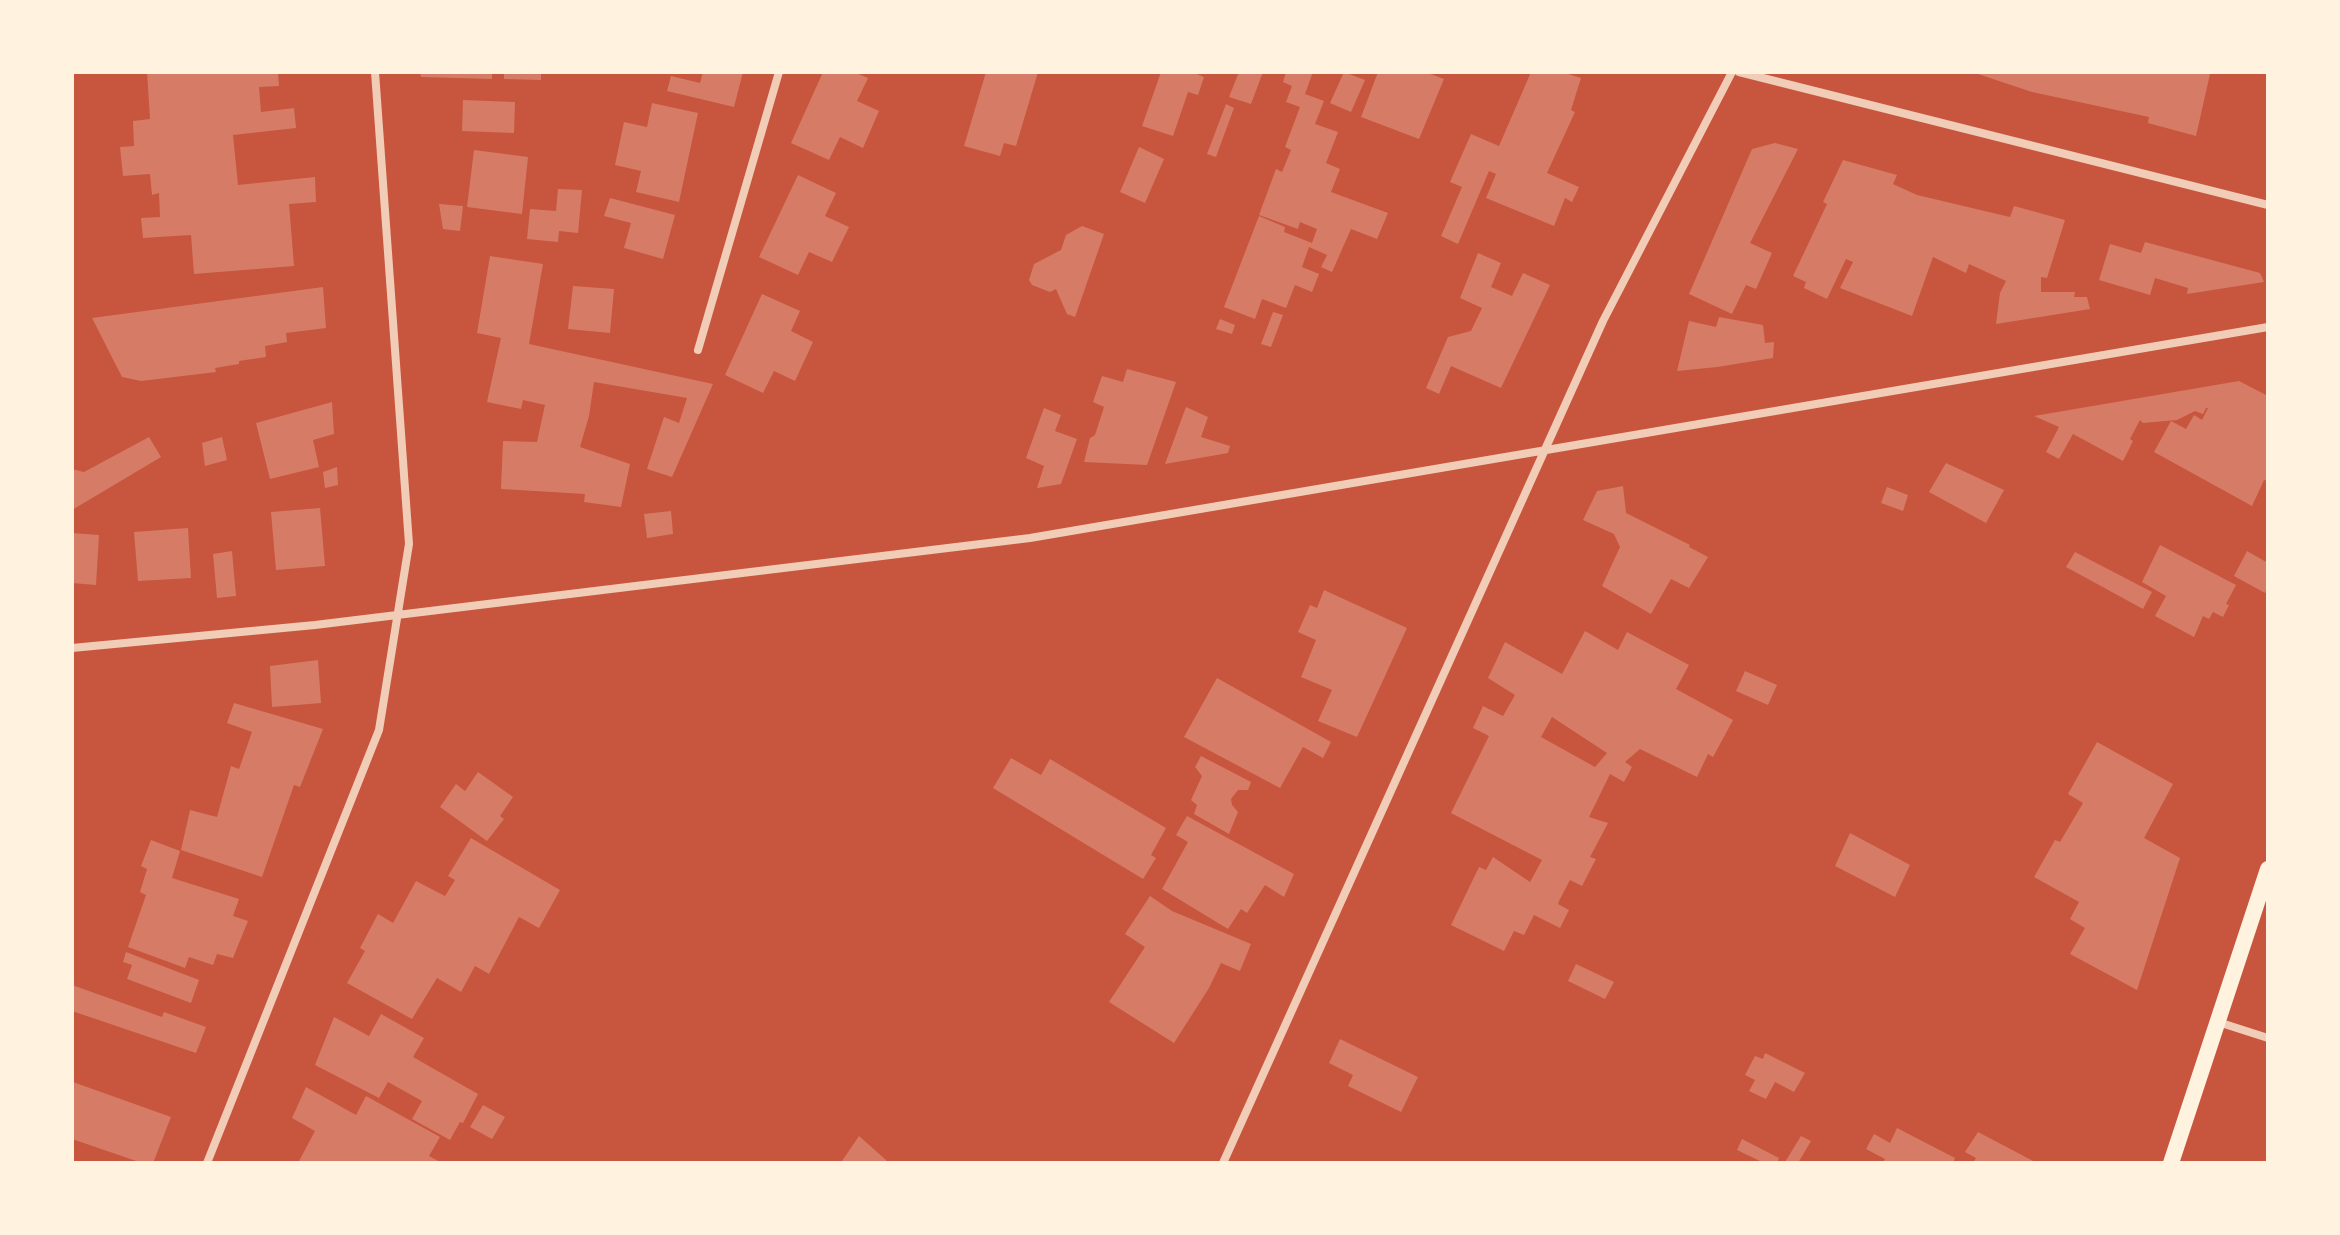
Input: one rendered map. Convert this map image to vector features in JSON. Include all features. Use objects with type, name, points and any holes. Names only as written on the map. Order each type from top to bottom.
[{"type":"main road","points":[[2171,1163],[2268,869]]},
{"type":"street","points":[[207,1163],[379,730],[409,544],[375,72]]},
{"type":"street","points":[[698,350],[779,72]]},
{"type":"street","points":[[1223,1163],[1603,321],[1732,72]]},
{"type":"street","points":[[1739,72],[2268,205]]},
{"type":"street","points":[[72,648],[300,627],[1030,538],[2268,327]]},
{"type":"street","points":[[2218,1021],[2268,1038]]},
{"type":"building","points":[[147,72],[278,72],[279,86],[259,87],[261,112],[294,108],[296,128],[233,135],[238,185],[315,177],[316,202],[289,204],[294,266],[194,274],[191,235],[143,238],[141,218],[160,217],[159,193],[152,195],[150,174],[123,176],[120,147],[134,146],[133,121],[150,119]]},
{"type":"building","points":[[420,72],[492,72],[492,79],[421,77]]},
{"type":"building","points":[[504,72],[541,72],[541,80],[504,79]]},
{"type":"building","points":[[703,72],[743,72],[734,107],[667,91],[671,76],[700,83]]},
{"type":"building","points":[[823,72],[854,72],[868,78],[857,101],[879,111],[863,148],[840,137],[829,160],[791,143]]},
{"type":"building","points":[[986,72],[1038,72],[1016,146],[1004,143],[1000,156],[964,146]]},
{"type":"building","points":[[1161,72],[1192,72],[1204,77],[1198,95],[1188,92],[1173,136],[1142,126]]},
{"type":"building","points":[[1239,72],[1263,72],[1251,104],[1229,97]]},
{"type":"building","points":[[1286,72],[1313,72],[1305,94],[1324,101],[1315,124],[1338,132],[1326,163],[1340,169],[1331,192],[1388,213],[1377,239],[1351,229],[1332,272],[1321,267],[1327,255],[1309,247],[1302,267],[1319,274],[1312,292],[1295,285],[1286,308],[1262,299],[1255,319],[1224,307],[1259,216],[1285,227],[1284,232],[1312,243],[1317,229],[1300,222],[1298,229],[1259,215],[1276,169],[1282,172],[1291,150],[1285,147],[1300,107],[1286,102],[1292,86],[1283,82]]},
{"type":"building","points":[[1344,72],[1365,80],[1351,112],[1330,103]]},
{"type":"building","points":[[1378,72],[1425,72],[1444,79],[1419,139],[1361,117]]},
{"type":"building","points":[[1531,72],[1562,72],[1581,78],[1571,110],[1575,112],[1547,173],[1579,187],[1572,202],[1565,198],[1554,226],[1486,198],[1496,174],[1489,171],[1458,244],[1441,236],[1462,187],[1450,182],[1471,134],[1499,146]]},
{"type":"building","points":[[1972,72],[2210,74],[2196,136],[2148,123],[2149,117],[2032,92]]},
{"type":"building","points":[[463,100],[515,102],[514,133],[462,131]]},
{"type":"building","points":[[652,103],[698,113],[679,202],[636,192],[641,171],[615,165],[624,122],[647,127]]},
{"type":"building","points":[[1226,104],[1234,108],[1216,157],[1207,154]]},
{"type":"building","points":[[1775,143],[1798,149],[1750,243],[1772,253],[1756,289],[1746,285],[1732,314],[1689,294],[1752,149]]},
{"type":"building","points":[[1139,147],[1164,159],[1145,203],[1120,192]]},
{"type":"building","points":[[474,150],[528,157],[522,214],[467,207]]},
{"type":"building","points":[[1843,160],[1897,175],[1893,184],[1917,195],[2010,217],[2014,206],[2065,220],[2047,278],[2041,277],[2041,292],[2075,292],[2074,297],[2087,297],[2090,309],[1996,324],[2000,293],[2006,281],[1969,264],[1966,273],[1933,257],[1912,316],[1840,288],[1853,262],[1846,259],[1827,299],[1804,288],[1806,282],[1793,276],[1827,204],[1823,202]]},
{"type":"building","points":[[798,175],[836,193],[825,216],[849,227],[832,262],[809,252],[798,275],[759,257]]},
{"type":"building","points":[[558,189],[582,190],[578,233],[559,231],[558,242],[527,239],[530,209],[556,211]]},
{"type":"building","points":[[610,198],[675,215],[663,259],[624,248],[631,223],[604,216]]},
{"type":"building","points":[[439,204],[463,206],[460,231],[443,229]]},
{"type":"building","points":[[1082,226],[1104,234],[1075,317],[1067,314],[1056,289],[1050,292],[1032,285],[1029,280],[1034,264],[1061,250],[1066,235]]},
{"type":"building","points":[[2145,242],[2260,273],[2264,282],[2187,294],[2188,288],[2155,278],[2150,295],[2099,280],[2110,244],[2141,253]]},
{"type":"building","points":[[1478,253],[1501,263],[1491,287],[1512,296],[1523,273],[1550,285],[1501,388],[1451,366],[1439,394],[1426,388],[1448,337],[1471,331],[1482,308],[1460,298]]},
{"type":"building","points":[[490,256],[543,264],[529,344],[713,384],[672,477],[647,469],[664,417],[679,423],[687,398],[594,382],[580,447],[630,464],[621,507],[584,502],[585,494],[501,489],[503,441],[537,442],[545,405],[523,400],[521,409],[487,402],[501,338],[477,333]]},
{"type":"building","points":[[573,286],[614,289],[610,333],[568,329]]},
{"type":"building","points":[[323,287],[326,328],[286,333],[287,342],[265,346],[266,357],[215,368],[216,372],[141,381],[122,377],[92,318]]},
{"type":"building","points":[[762,294],[800,311],[791,331],[813,342],[795,381],[774,371],[763,393],[725,375]]},
{"type":"building","points":[[1273,312],[1283,315],[1271,347],[1261,344]]},
{"type":"building","points":[[1719,317],[1763,325],[1765,343],[1774,342],[1773,358],[1677,371],[1689,321],[1716,327]]},
{"type":"building","points":[[1220,319],[1235,325],[1232,334],[1216,329]]},
{"type":"building","points":[[1127,369],[1176,382],[1147,465],[1084,462],[1090,438],[1095,435],[1104,407],[1093,402],[1102,376],[1123,382]]},
{"type":"building","points":[[2239,381],[2268,396],[2268,481],[2264,480],[2252,506],[2154,452],[2171,421],[2186,429],[2194,415],[2202,420],[2208,408],[2203,414],[2195,411],[2177,420],[2143,423],[2140,420],[2123,461],[2073,434],[2059,459],[2046,452],[2059,427],[2034,416]]},
{"type":"building","points":[[332,402],[334,434],[313,440],[319,467],[270,479],[256,423]]},
{"type":"building","points":[[1186,407],[1208,417],[1201,437],[1230,446],[1228,453],[1165,464]]},
{"type":"building","points":[[1044,408],[1061,415],[1055,431],[1077,439],[1061,484],[1037,488],[1044,466],[1026,458]]},
{"type":"building","points":[[149,437],[161,457],[72,510],[72,469],[84,472]]},
{"type":"building","points":[[222,437],[227,460],[205,466],[202,443]]},
{"type":"building","points":[[1946,463],[2004,490],[1986,523],[1929,492]]},
{"type":"building","points":[[337,467],[338,485],[325,488],[323,472]]},
{"type":"building","points":[[1623,486],[1626,513],[1708,557],[1689,588],[1671,579],[1651,614],[1602,586],[1620,547],[1614,534],[1583,520],[1597,491]]},
{"type":"building","points":[[1887,487],[1908,495],[1903,511],[1881,503]]},
{"type":"building","points":[[320,508],[325,566],[276,570],[271,512]]},
{"type":"building","points":[[671,511],[673,534],[647,538],[644,514]]},
{"type":"building","points":[[188,528],[191,578],[138,581],[134,532]]},
{"type":"building","points":[[72,533],[99,535],[96,585],[72,583]]},
{"type":"building","points":[[2160,545],[2236,585],[2223,617],[2213,612],[2209,619],[2203,616],[2194,637],[2155,616],[2166,596],[2142,582]]},
{"type":"building","points":[[232,551],[236,596],[217,598],[213,554]]},
{"type":"building","points":[[2247,551],[2268,563],[2265,593],[2234,576]]},
{"type":"building","points":[[2075,552],[2152,592],[2143,609],[2066,567]]},
{"type":"building","points":[[1324,590],[1407,628],[1357,737],[1318,721],[1332,690],[1301,677],[1316,640],[1298,632],[1310,605],[1317,608]]},
{"type":"building","points":[[1585,631],[1618,650],[1627,632],[1689,665],[1676,689],[1733,720],[1713,757],[1708,754],[1697,777],[1640,749],[1625,762],[1632,767],[1624,782],[1610,774],[1589,817],[1608,823],[1590,857],[1596,859],[1582,886],[1570,880],[1559,901],[1558,904],[1569,910],[1560,928],[1534,915],[1524,935],[1514,931],[1504,951],[1451,925],[1479,867],[1486,870],[1493,857],[1530,882],[1542,860],[1451,813],[1489,736],[1473,728],[1483,706],[1503,716],[1515,695],[1488,678],[1505,642],[1562,674]],"holes":[[[1552,717],[1607,753],[1595,767],[1541,737]]]},
{"type":"building","points":[[318,660],[321,703],[272,707],[270,666]]},
{"type":"building","points":[[1745,671],[1777,685],[1768,705],[1736,691]]},
{"type":"building","points":[[1217,678],[1331,742],[1323,758],[1303,747],[1280,788],[1184,737]]},
{"type":"building","points":[[234,703],[323,729],[300,787],[294,785],[262,877],[181,850],[190,810],[217,817],[231,766],[239,769],[252,732],[227,723]]},
{"type":"building","points":[[2097,742],[2173,784],[2144,838],[2180,858],[2137,990],[2070,954],[2085,928],[2070,919],[2079,902],[2034,877],[2055,840],[2060,842],[2083,803],[2068,794]]},
{"type":"building","points":[[1201,756],[1251,782],[1248,790],[1238,790],[1231,799],[1238,812],[1229,834],[1194,814],[1197,805],[1191,800],[1202,776],[1195,767]]},
{"type":"building","points":[[1011,758],[1041,775],[1050,759],[1166,828],[1151,855],[1156,858],[1143,879],[993,788]]},
{"type":"building","points":[[478,772],[513,797],[500,816],[504,819],[487,841],[440,807],[456,784],[465,791]]},
{"type":"building","points":[[1187,816],[1294,874],[1284,897],[1265,885],[1247,913],[1241,909],[1228,929],[1162,889],[1188,842],[1176,835]]},
{"type":"building","points":[[1850,833],[1910,865],[1895,897],[1835,866]]},
{"type":"building","points":[[471,838],[560,890],[539,928],[519,917],[489,974],[475,966],[461,992],[437,978],[412,1019],[347,983],[365,951],[360,948],[378,914],[393,923],[416,881],[445,896],[455,880],[448,876]]},
{"type":"building","points":[[151,840],[180,851],[172,878],[239,899],[233,916],[248,921],[233,958],[217,954],[213,965],[189,957],[185,968],[128,947],[146,895],[140,892],[147,869],[141,866]]},
{"type":"building","points":[[1150,896],[1172,911],[1251,944],[1240,971],[1221,963],[1174,1043],[1109,1002],[1145,947],[1125,934]]},
{"type":"building","points":[[126,952],[199,980],[191,1003],[127,979],[132,965],[123,962]]},
{"type":"building","points":[[1576,964],[1614,982],[1605,999],[1568,981]]},
{"type":"building","points":[[72,985],[162,1017],[164,1012],[206,1027],[196,1053],[72,1011]]},
{"type":"building","points":[[381,1014],[424,1038],[413,1057],[478,1094],[450,1140],[412,1119],[422,1101],[388,1082],[379,1098],[315,1065],[334,1017],[369,1036]]},
{"type":"building","points":[[1340,1039],[1418,1077],[1401,1112],[1348,1086],[1353,1075],[1329,1063]]},
{"type":"building","points":[[1765,1053],[1805,1073],[1794,1092],[1775,1082],[1766,1099],[1749,1091],[1755,1080],[1745,1075],[1755,1056],[1763,1059]]},
{"type":"building","points":[[73,1082],[171,1117],[153,1163],[142,1163],[72,1139]]},
{"type":"building","points":[[306,1087],[356,1115],[366,1096],[440,1137],[429,1156],[442,1163],[298,1163],[315,1131],[292,1118]]},
{"type":"building","points":[[483,1105],[505,1117],[492,1139],[470,1127]]},
{"type":"building","points":[[1897,1128],[1955,1158],[1953,1163],[1883,1163],[1885,1159],[1866,1149],[1874,1134],[1890,1143]]},
{"type":"building","points":[[1978,1132],[2037,1163],[1973,1163],[1976,1158],[1965,1152]]},
{"type":"building","points":[[859,1136],[888,1163],[844,1163],[842,1161]]},
{"type":"building","points":[[1801,1136],[1811,1141],[1798,1163],[1785,1162]]},
{"type":"building","points":[[1742,1139],[1779,1158],[1777,1163],[1764,1163],[1737,1150]]}]
